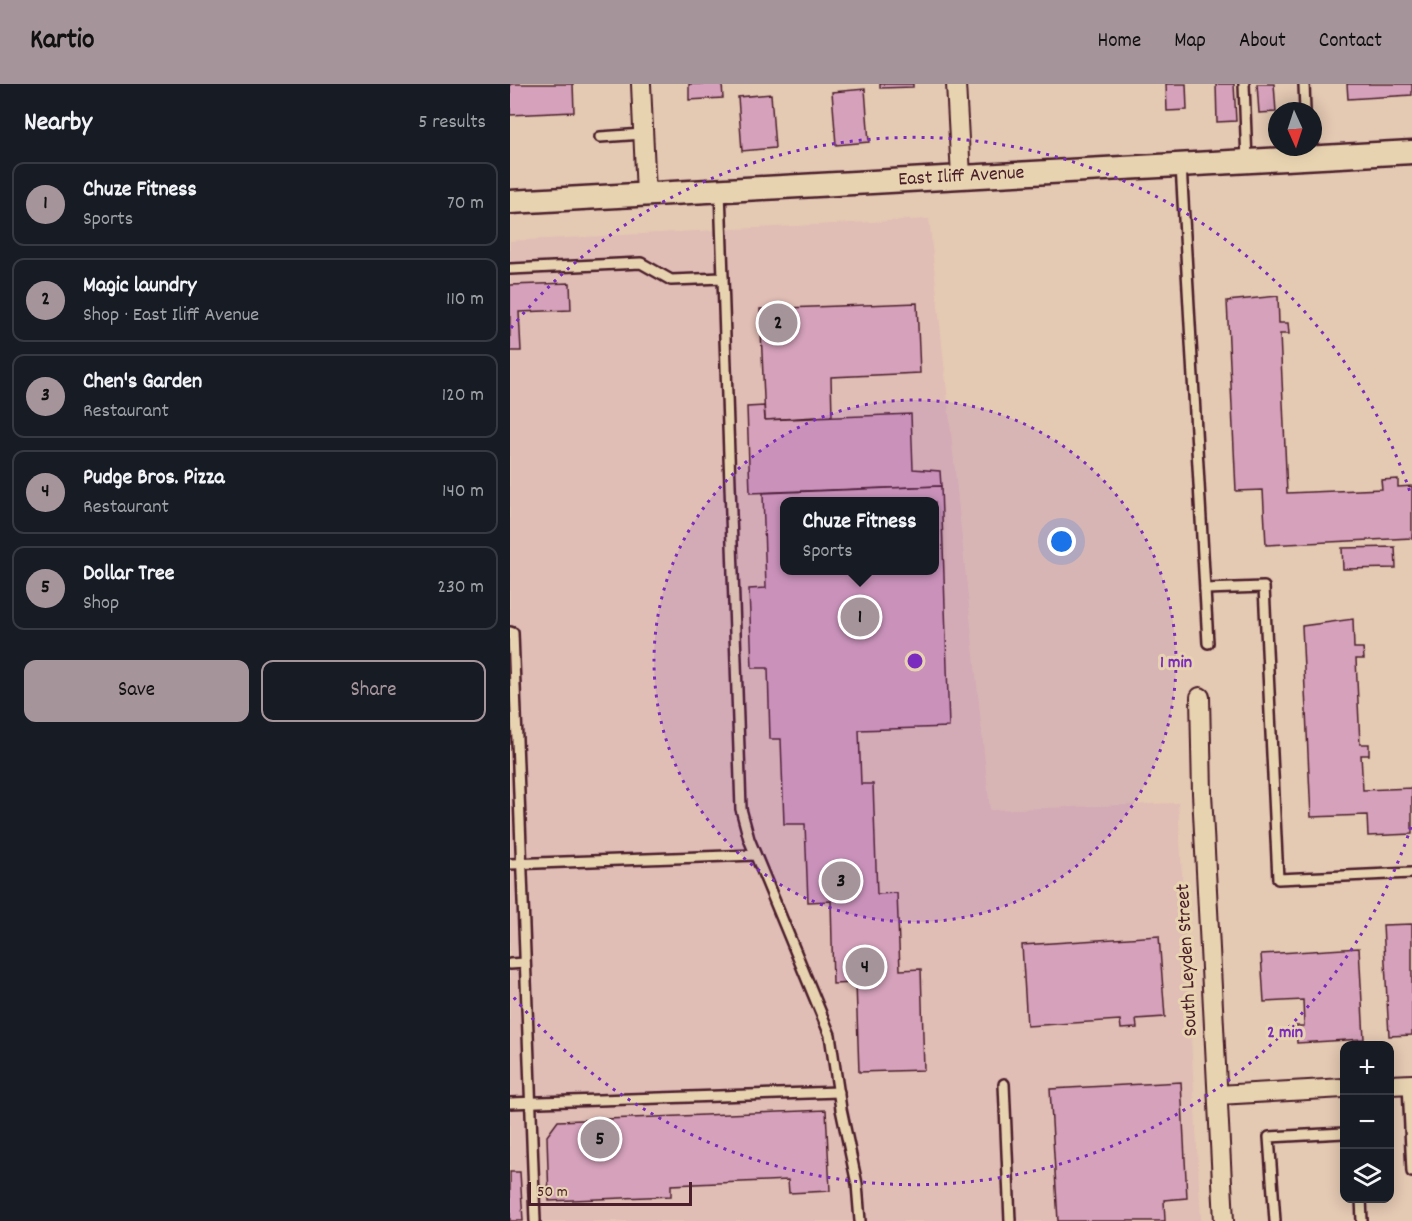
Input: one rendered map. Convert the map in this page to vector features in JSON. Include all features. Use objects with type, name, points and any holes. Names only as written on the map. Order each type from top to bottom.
[{"type":"street","points":[[641,84],[646,194]]},
{"type":"street","points":[[956,84],[961,177]]},
{"type":"street","name":"East Iliff Avenue","points":[[1322,152],[1412,152]]},
{"type":"street","name":"East Iliff Avenue","points":[[510,202],[1181,165],[1247,161],[1280,156]]},
{"type":"street","name":"South Leyden Street","points":[[1200,697],[1202,793],[1224,1221]]},
{"type":"street","points":[[1394,1085],[1410,1084]]},
{"type":"street","points":[[1218,1095],[1340,1088]]},
{"type":"lane","points":[[1244,84],[1247,161]]},
{"type":"lane","points":[[1304,84],[1305,102]]},
{"type":"lane","points":[[600,136],[643,134]]},
{"type":"lane","points":[[1181,165],[1208,643]]},
{"type":"lane","points":[[720,190],[740,796],[743,819],[755,855],[830,1035],[857,1184],[860,1221]]},
{"type":"lane","points":[[510,269],[641,263],[671,280],[723,278]]},
{"type":"lane","points":[[1205,590],[1264,587],[1278,879],[1412,873]]},
{"type":"lane","points":[[512,632],[535,1221]]},
{"type":"lane","points":[[510,864],[755,855]]},
{"type":"lane","points":[[510,964],[525,963]]},
{"type":"lane","points":[[1004,1084],[1010,1221]]},
{"type":"lane","points":[[1410,1084],[1412,1172]]},
{"type":"lane","points":[[510,1103],[839,1092]]},
{"type":"lane","points":[[1275,1221],[1269,1137],[1340,1133]]},
{"type":"lane","points":[[1361,1203],[1362,1221]]},
{"type":"shaded area","points":[[929,219],[990,810],[1178,803],[1201,1221],[510,1221],[510,241]]},
{"type":"building","points":[[510,84],[573,84],[574,112],[510,115]]},
{"type":"building","points":[[689,84],[722,84],[723,98],[689,100]]},
{"type":"building","points":[[880,84],[913,84],[913,87],[880,88]]},
{"type":"building","points":[[1166,84],[1186,84],[1187,110],[1167,111]]},
{"type":"building","points":[[1216,84],[1234,84],[1236,121],[1217,122]]},
{"type":"building","points":[[1257,84],[1274,84],[1275,102],[1268,102],[1268,112],[1259,113]]},
{"type":"building","points":[[1347,84],[1412,84],[1412,95],[1348,99]]},
{"type":"building","points":[[865,89],[869,142],[836,145],[832,92]]},
{"type":"building","points":[[771,94],[775,148],[742,151],[738,97]]},
{"type":"building","points":[[570,283],[571,310],[519,312],[521,351],[510,351],[510,285]]},
{"type":"building","points":[[1278,296],[1279,323],[1288,323],[1289,334],[1280,334],[1287,493],[1382,489],[1381,480],[1398,479],[1398,487],[1412,486],[1412,538],[1266,545],[1263,490],[1236,491],[1227,301]]},
{"type":"building","points":[[917,303],[920,373],[831,377],[832,416],[765,420],[760,309]]},
{"type":"building","points":[[764,406],[765,420],[911,414],[913,469],[940,471],[941,486],[750,493],[747,407]]},
{"type":"building","points":[[941,486],[949,727],[859,730],[861,784],[873,784],[877,894],[897,893],[900,970],[921,969],[924,1070],[859,1072],[856,983],[833,984],[831,901],[808,902],[805,824],[784,824],[781,739],[770,739],[768,668],[752,668],[749,589],[766,588],[763,493]]},
{"type":"building","points":[[1395,547],[1396,568],[1343,569],[1342,548]]},
{"type":"building","points":[[1353,619],[1354,648],[1363,648],[1364,659],[1356,659],[1360,744],[1369,744],[1369,755],[1361,755],[1363,790],[1412,788],[1412,834],[1368,836],[1367,815],[1311,817],[1302,626]]},
{"type":"building","points":[[1412,924],[1412,1035],[1389,1036],[1383,925]]},
{"type":"building","points":[[1159,936],[1165,1017],[1136,1019],[1137,1028],[1121,1029],[1120,1020],[1027,1026],[1022,945]]},
{"type":"building","points":[[1359,948],[1364,1039],[1297,1043],[1296,1026],[1304,1026],[1303,1000],[1264,1002],[1261,954]]},
{"type":"building","points":[[1181,1082],[1187,1198],[1164,1200],[1165,1221],[1058,1221],[1050,1089]]},
{"type":"building","points":[[826,1110],[830,1191],[789,1193],[788,1180],[671,1185],[671,1196],[549,1201],[547,1136],[558,1121]]},
{"type":"building","points":[[510,1172],[520,1172],[523,1221],[510,1221]]},
{"type":"place","name":"Magic laundry","points":[[778,323]]},
{"type":"place","name":"Chuze Fitness","points":[[860,617]]},
{"type":"place","name":"Chen's Garden","points":[[841,881]]},
{"type":"place","name":"Pudge Bros. Pizza","points":[[865,967]]},
{"type":"place","name":"Dollar Tree","points":[[600,1139]]}]
